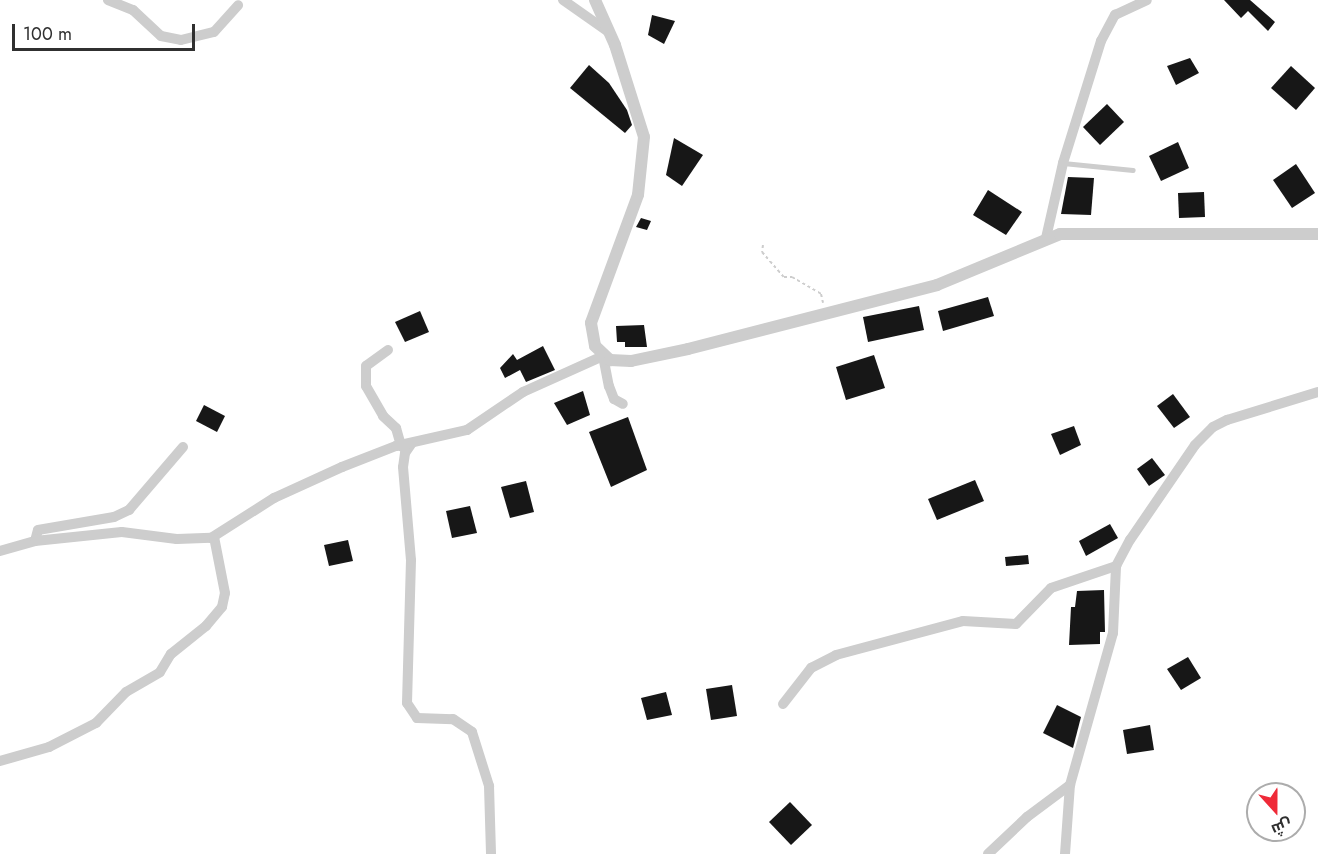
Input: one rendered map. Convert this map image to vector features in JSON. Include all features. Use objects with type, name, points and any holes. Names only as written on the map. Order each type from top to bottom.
[{"type":"street","points":[[108,0],[134,10],[161,36],[181,40],[214,32],[238,5]]},
{"type":"street","points":[[563,0],[610,33]]},
{"type":"street","points":[[595,0],[610,33],[640,119],[644,153],[638,195],[591,323],[592,339],[603,356],[614,399],[623,404]]},
{"type":"street","points":[[1046,238],[1063,163],[1095,56],[1110,21],[1120,11],[1147,0]]},
{"type":"street","points":[[0,551],[34,541],[138,531],[177,539],[214,537],[273,498],[407,444],[467,430],[523,392],[603,356],[616,361],[642,359],[938,285],[1046,238],[1078,233],[1318,234]]},
{"type":"street","points":[[388,350],[366,366],[366,386],[383,416],[396,428],[407,444],[403,467],[411,560],[407,703],[417,718],[453,718],[472,732],[489,786],[491,854]]},
{"type":"street","points":[[1065,854],[1070,785],[1109,651],[1116,566],[1134,534],[1195,446],[1213,427],[1246,412],[1318,392]]},
{"type":"street","points":[[34,541],[38,530],[114,517],[129,510],[183,447]]},
{"type":"street","points":[[0,761],[48,747],[96,723],[126,692],[160,672],[171,654],[206,626],[222,607],[225,592],[214,537]]},
{"type":"street","points":[[783,704],[811,668],[831,657],[963,621],[1016,624],[1052,588],[1116,566]]},
{"type":"street","points":[[988,854],[1027,817],[1070,785]]},
{"type":"lane","points":[[1063,163],[1133,170]]},
{"type":"path","points":[[763,245],[762,252],[784,277],[792,277],[821,294],[825,315]]},
{"type":"building","points":[[1224,0],[1250,0],[1275,22],[1268,31],[1248,11],[1241,18]]},
{"type":"building","points":[[652,15],[675,21],[664,44],[648,35]]},
{"type":"building","points":[[1190,58],[1199,73],[1176,85],[1167,66]]},
{"type":"building","points":[[589,65],[609,83],[627,110],[632,125],[625,133],[570,88]]},
{"type":"building","points":[[1291,66],[1315,88],[1296,110],[1271,88]]},
{"type":"building","points":[[1107,104],[1124,122],[1100,145],[1083,127]]},
{"type":"building","points":[[674,138],[703,155],[682,186],[666,175]]},
{"type":"building","points":[[1178,142],[1189,168],[1161,181],[1149,156]]},
{"type":"building","points":[[1296,164],[1315,193],[1292,208],[1273,180]]},
{"type":"building","points":[[1068,177],[1094,178],[1091,215],[1061,214]]},
{"type":"building","points":[[988,190],[1022,212],[1006,235],[973,215]]},
{"type":"building","points":[[1204,192],[1205,217],[1179,218],[1178,193]]},
{"type":"building","points":[[641,218],[651,221],[647,230],[636,227]]},
{"type":"building","points":[[988,297],[994,316],[943,331],[938,311]]},
{"type":"building","points":[[919,306],[924,330],[868,342],[863,317]]},
{"type":"building","points":[[420,311],[429,332],[405,342],[395,322]]},
{"type":"building","points":[[644,325],[647,347],[625,347],[625,342],[617,342],[616,326]]},
{"type":"building","points":[[543,346],[555,370],[526,382],[520,370],[505,378],[500,368],[513,354],[517,360]]},
{"type":"building","points":[[874,355],[885,388],[846,400],[836,367]]},
{"type":"building","points":[[583,391],[590,415],[567,425],[554,403]]},
{"type":"building","points":[[1173,394],[1190,417],[1174,428],[1157,406]]},
{"type":"building","points":[[204,405],[225,416],[217,432],[196,421]]},
{"type":"building","points":[[628,417],[647,470],[611,487],[589,432]]},
{"type":"building","points":[[1074,426],[1081,445],[1060,455],[1051,434]]},
{"type":"building","points":[[1152,458],[1165,475],[1149,486],[1137,469]]},
{"type":"building","points":[[975,480],[984,501],[937,520],[928,499]]},
{"type":"building","points":[[526,481],[534,512],[510,518],[501,487]]},
{"type":"building","points":[[470,506],[477,533],[452,538],[446,511]]},
{"type":"building","points":[[1110,524],[1118,538],[1086,556],[1079,541]]},
{"type":"building","points":[[348,540],[353,561],[329,566],[324,545]]},
{"type":"building","points":[[1028,555],[1029,564],[1006,566],[1005,557]]},
{"type":"building","points":[[1104,590],[1105,632],[1100,632],[1100,644],[1069,645],[1071,607],[1075,607],[1077,591]]},
{"type":"building","points":[[1188,657],[1201,678],[1181,690],[1167,669]]},
{"type":"building","points":[[732,685],[737,716],[711,720],[706,689]]},
{"type":"building","points":[[666,692],[672,715],[647,720],[641,698]]},
{"type":"building","points":[[1057,705],[1081,717],[1073,748],[1043,733]]},
{"type":"building","points":[[1150,725],[1154,750],[1127,754],[1123,730]]},
{"type":"building","points":[[790,802],[812,825],[791,845],[769,822]]}]
